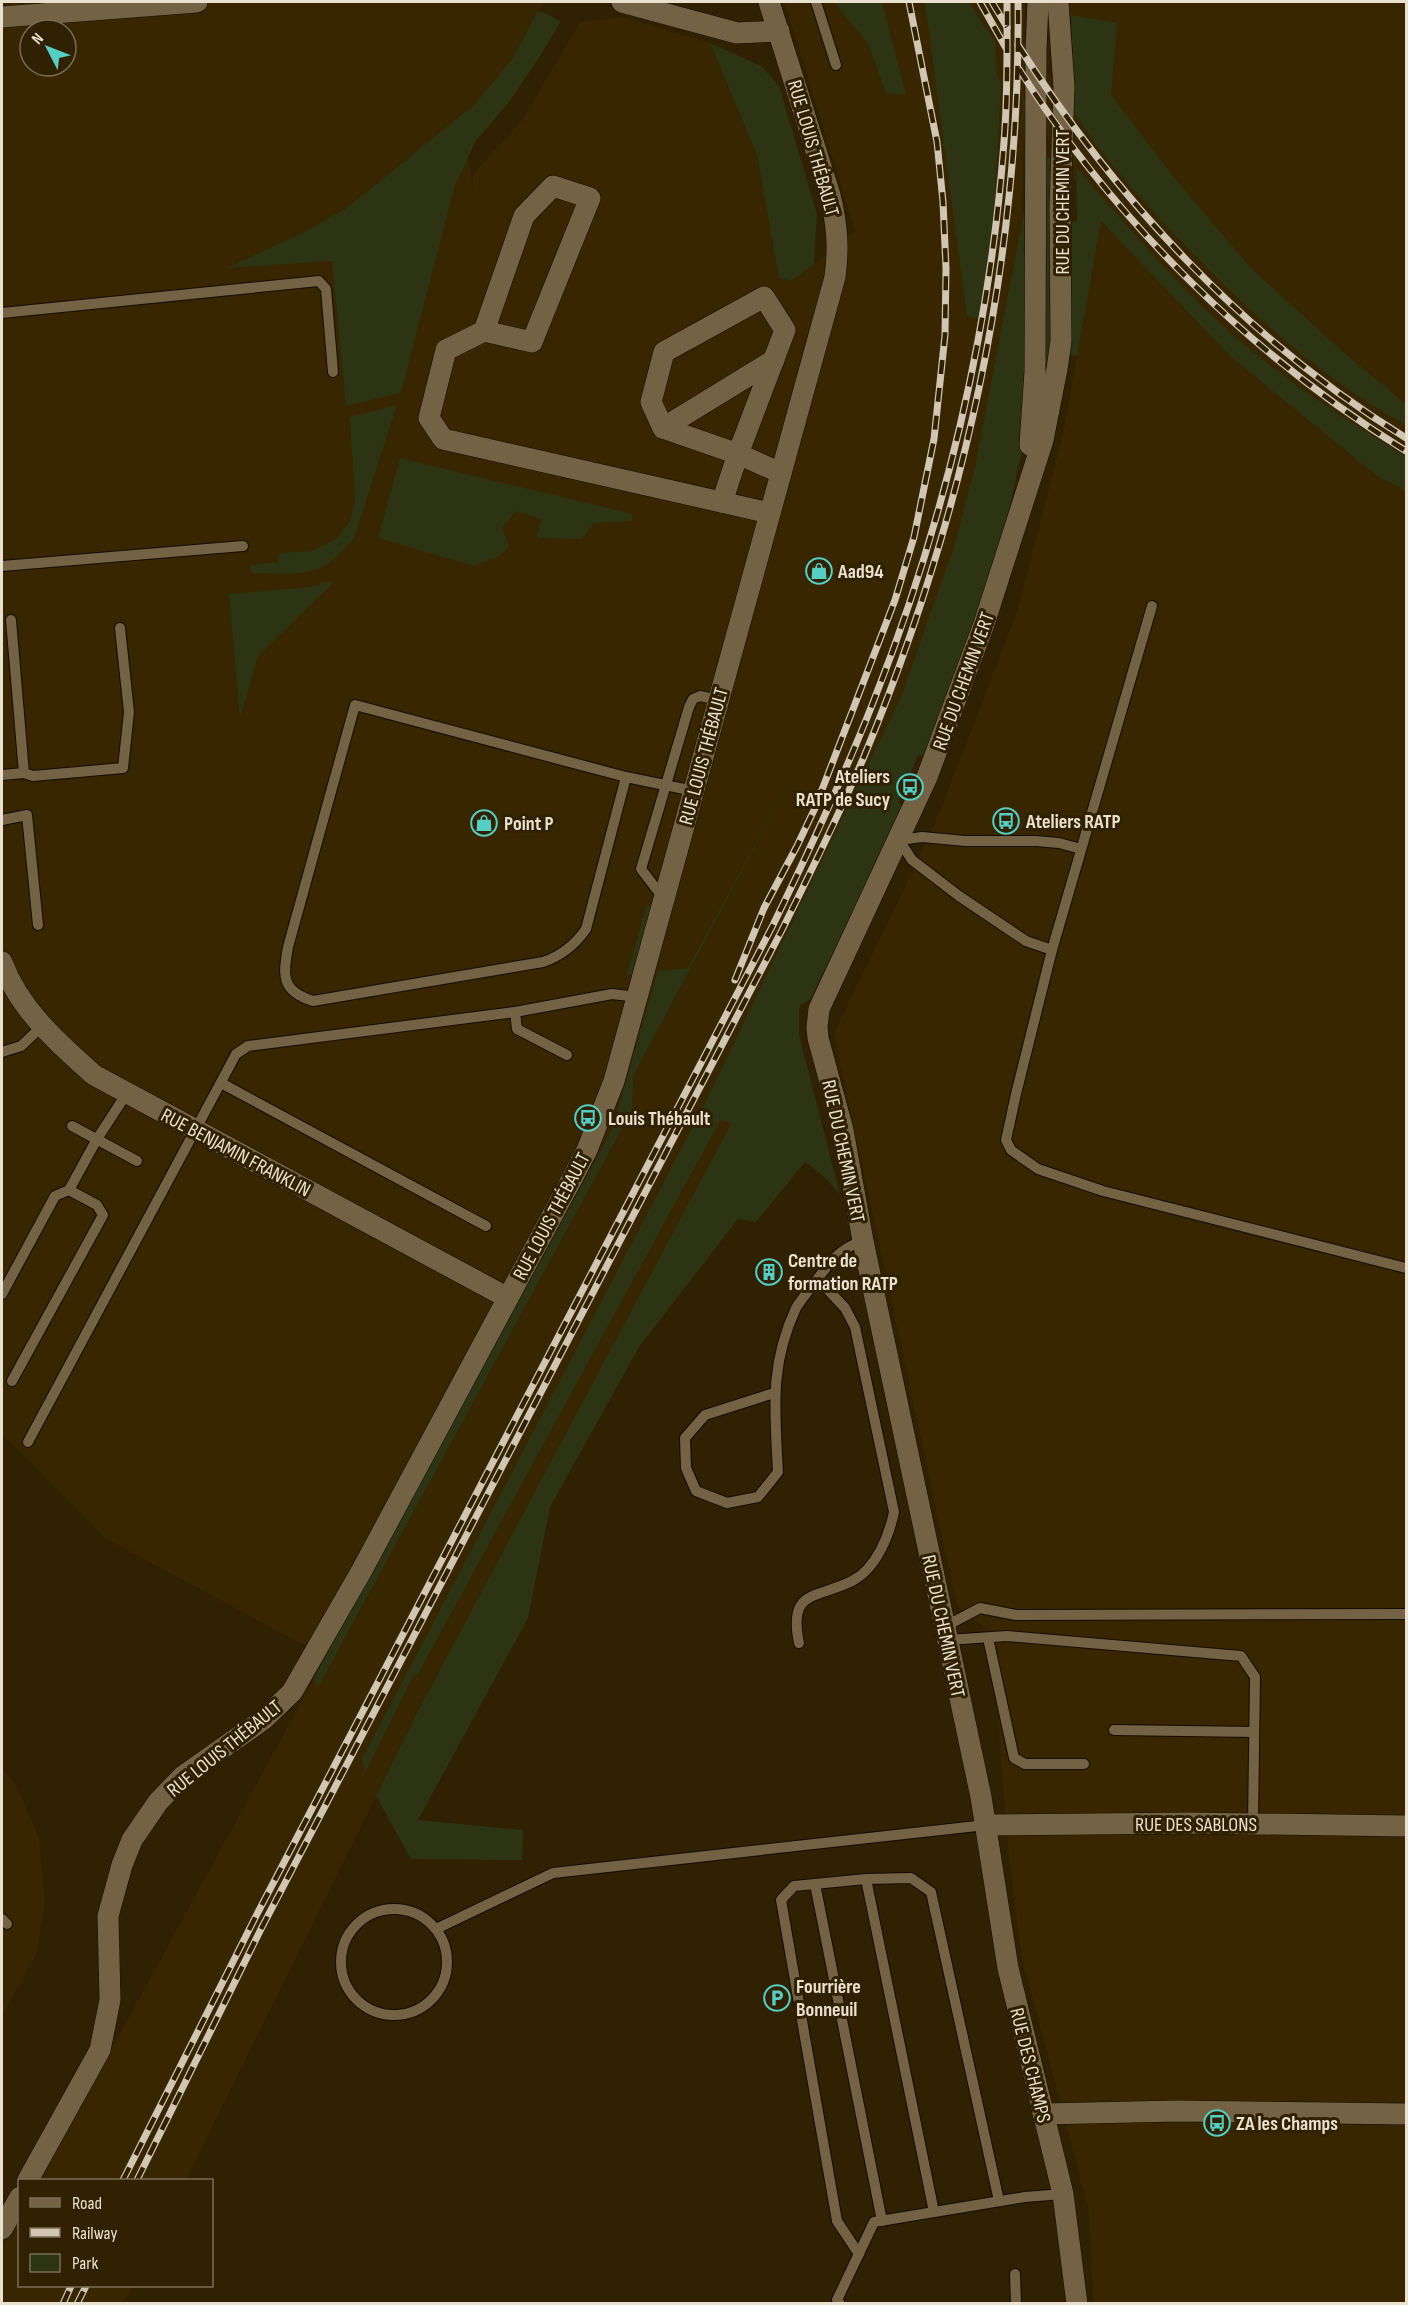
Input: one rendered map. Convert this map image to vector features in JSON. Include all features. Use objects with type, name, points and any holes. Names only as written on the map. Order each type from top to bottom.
[{"type":"street","points":[[2,17],[197,2]]},
{"type":"street","points":[[622,2],[737,33],[779,31]]},
{"type":"street","name":"RUE LOUIS THÉBAULT","points":[[29,2179],[100,2050],[110,2000],[108,1916],[122,1864],[132,1840],[158,1802],[183,1776],[264,1719],[292,1692],[362,1570],[587,1150],[614,1081],[834,277],[838,239],[830,195],[769,2]]},
{"type":"street","name":"RUE DU CHEMIN VERT","points":[[1011,539],[1033,422],[1038,2]]},
{"type":"street","name":"RUE DU CHEMIN VERT","points":[[986,1825],[863,1241],[843,1130],[818,1038],[817,1018],[827,991],[900,840],[960,693],[1043,440],[1060,341],[1060,208],[1064,87],[1058,2]]},
{"type":"street","points":[[484,331],[524,216],[553,186],[590,198],[532,342],[484,331],[446,350],[429,418],[443,439],[770,513]]},
{"type":"street","points":[[722,502],[738,454],[785,330],[764,297],[664,352],[651,402],[663,428],[738,454],[781,472]]},
{"type":"street","points":[[663,428],[774,360]]},
{"type":"street","name":"RUE BENJAMIN FRANKLIN","points":[[2,962],[6,974],[41,1027],[94,1075],[508,1298]]},
{"type":"street","name":"RUE DES SABLONS","points":[[986,1825],[1407,1826]]},
{"type":"street","name":"RUE DES CHAMPS","points":[[986,1825],[1008,1968],[1063,2194],[1077,2304]]},
{"type":"street","points":[[1043,2114],[1177,2111],[1407,2114]]},
{"type":"street","points":[[2,2229],[18,2200]]},
{"type":"lane","points":[[816,2],[836,65]]},
{"type":"lane","points":[[2,313],[319,281],[326,289],[333,372]]},
{"type":"lane","points":[[2,567],[243,546]]},
{"type":"lane","points":[[1152,606],[1052,950],[1006,1140],[1011,1150],[1038,1169],[1102,1191],[1407,1268]]},
{"type":"lane","points":[[10,620],[24,773]]},
{"type":"lane","points":[[2,775],[24,773],[33,776],[123,768],[129,712],[120,628]]},
{"type":"lane","points":[[664,899],[641,869],[689,707],[693,699],[700,696],[718,700]]},
{"type":"lane","points":[[626,777],[586,929],[579,940],[566,951],[543,962],[313,1001],[301,997],[289,988],[284,979],[285,965],[355,705],[626,777],[694,791]]},
{"type":"lane","points":[[2,819],[27,815],[38,925]]},
{"type":"lane","points":[[1052,950],[1026,941],[959,896],[912,860],[900,840],[922,837],[965,842],[1036,840],[1081,849]]},
{"type":"lane","points":[[28,1442],[236,1054],[248,1046],[515,1012],[612,994],[638,997]]},
{"type":"lane","points":[[515,1012],[517,1029],[567,1055]]},
{"type":"lane","points":[[2,1051],[21,1046],[41,1027]]},
{"type":"lane","points":[[221,1083],[486,1226]]},
{"type":"lane","points":[[2,1294],[55,1196],[69,1190],[97,1139],[127,1093]]},
{"type":"lane","points":[[72,1126],[137,1161]]},
{"type":"lane","points":[[12,1381],[103,1215],[97,1205],[69,1190]]},
{"type":"lane","points":[[774,1393],[705,1415],[685,1438],[686,1468],[696,1491],[727,1503],[758,1497],[778,1472],[774,1393],[779,1356],[797,1307],[835,1256],[848,1246],[863,1241]]},
{"type":"lane","points":[[800,1643],[795,1622],[806,1598],[854,1580],[874,1560],[889,1534],[894,1512],[855,1327],[845,1308],[818,1279]]},
{"type":"lane","points":[[945,1633],[980,1608],[1016,1615],[1407,1614]]},
{"type":"lane","points":[[945,1633],[988,1638],[1007,1636],[1241,1656],[1256,1677],[1253,1824]]},
{"type":"lane","points":[[988,1638],[1014,1758],[1025,1764],[1083,1764]]},
{"type":"lane","points":[[1114,1730],[1254,1732]]},
{"type":"lane","points":[[436,1929],[553,1873],[986,1825]]},
{"type":"lane","points":[[859,2254],[837,2221],[781,1900],[794,1886],[866,1879],[911,1878],[931,1892],[999,2201]]},
{"type":"lane","points":[[866,1879],[934,2212]]},
{"type":"lane","points":[[814,1884],[882,2221]]},
{"type":"lane","points":[[388,1909],[406,1910],[423,1917],[436,1929],[445,1945],[447,1962],[445,1979],[437,1995],[424,2007],[408,2014],[391,2016],[374,2013],[359,2004],[348,1990],[341,1974],[340,1957],[345,1940],[355,1925],[370,1914],[388,1909]]},
{"type":"lane","points":[[840,2304],[837,2300],[874,2222],[999,2201],[1063,2194]]},
{"type":"lane","points":[[1015,2274],[1016,2304]]},
{"type":"shaded area","points":[[2,2],[543,2],[513,58],[475,105],[366,192],[465,119],[473,191],[473,174],[523,119],[580,22],[622,17],[710,43],[757,155],[779,278],[792,281],[855,231],[785,2],[1025,2],[1024,37],[1053,80],[1074,92],[1071,16],[1059,11],[1058,2],[1406,2],[1406,2303],[1093,2303],[1089,2211],[1021,1954],[1007,1838],[991,1632],[957,1606],[834,1034],[935,824],[1018,610],[1064,430],[1100,221],[1024,97],[1020,318],[1008,408],[803,998],[419,1709],[186,2179],[41,2179],[326,1657],[105,1538],[2,1434]]},
{"type":"shaded area","points":[[2,1768],[18,1789],[39,1839],[45,1903],[36,1955],[2,2015]]},
{"type":"shaded area","points":[[18,2218],[18,2287],[132,2287],[123,2303],[2,2304],[2,2248]]},
{"type":"green space","points":[[835,2],[882,2],[906,95],[886,93],[868,43]]},
{"type":"green space","points":[[925,2],[970,2],[995,41],[997,73],[1001,85],[995,204],[980,320],[967,316]]},
{"type":"green space","points":[[538,10],[561,21],[509,102],[475,142],[454,188],[401,393],[346,406],[332,261],[227,268],[306,231],[345,209],[474,105],[513,58]]},
{"type":"green space","points":[[1071,15],[1117,23],[1111,95],[1176,180],[1251,268],[1343,352],[1406,404],[1406,425],[1345,387],[1288,343],[1209,270],[1112,164],[1053,80],[1075,92]]},
{"type":"green space","points":[[710,43],[761,66],[779,86],[817,214],[814,264],[792,281],[779,278],[757,155]]},
{"type":"green space","points":[[1023,96],[1032,111],[1028,425],[999,553],[925,756],[918,755],[898,803],[904,806],[810,1000],[801,1004],[799,1010],[799,1035],[840,1194],[822,1175],[805,1162],[756,1222],[738,1219],[639,1347],[550,1507],[528,1618],[418,1820],[523,1830],[522,1860],[411,1859],[376,1796],[418,1711],[731,1124],[721,1119],[419,1672],[412,1678],[365,1773],[362,1759],[702,1109],[901,697],[955,544],[975,467],[1025,207]]},
{"type":"green space","points":[[1042,158],[1054,158],[1054,350],[1039,407]]},
{"type":"green space","points":[[1076,167],[1178,282],[1222,325],[1324,404],[1406,456],[1406,491],[1377,476],[1231,357],[1101,221],[1077,356],[1070,355],[1072,222],[1077,221]]},
{"type":"green space","points":[[397,405],[354,538],[342,552],[320,568],[309,572],[251,573],[251,565],[278,562],[279,553],[312,551],[336,539],[350,521],[355,501],[350,417]]},
{"type":"green space","points":[[400,458],[633,514],[631,521],[594,523],[582,539],[537,538],[541,519],[516,511],[502,528],[509,546],[499,556],[474,566],[378,538]]},
{"type":"green space","points":[[331,580],[332,584],[258,656],[240,718],[229,594],[311,587]]},
{"type":"green space","points":[[794,773],[633,1076],[632,1110],[318,1687],[314,1678],[612,1130],[658,971],[688,968]]},
{"type":"green space","points":[[647,904],[651,909],[634,972],[626,978]]},
{"type":"railway","points":[[735,980],[764,908],[815,808],[895,600],[914,537],[934,439],[945,335],[946,268],[943,202],[937,142],[909,2]]},
{"type":"railway","points":[[980,2],[1006,48]]},
{"type":"railway","points":[[992,2],[1007,27]]},
{"type":"railway","points":[[124,2179],[255,1918],[773,925],[826,814],[863,729],[922,565],[960,426],[975,355],[988,284],[1004,142],[1007,89],[1007,2]]},
{"type":"railway","points":[[137,2179],[261,1929],[782,930],[863,759],[930,576],[957,482],[979,388],[997,292],[1009,196],[1016,99],[1018,2]]},
{"type":"railway","points":[[1018,45],[1098,159],[1190,264],[1293,358],[1348,400],[1406,438]]},
{"type":"railway","points":[[1019,69],[1057,126],[1099,180],[1143,232],[1191,282],[1241,329],[1294,373],[1349,414],[1406,451]]},
{"type":"railway","points":[[63,2304],[71,2287]]},
{"type":"railway","points":[[77,2304],[86,2287]]},
{"type":"place","name":"Aad94","points":[[819,571]]},
{"type":"place","name":"Ateliers RATP de Sucy","points":[[910,787]]},
{"type":"place","name":"Ateliers RATP","points":[[1006,821]]},
{"type":"place","name":"Point P","points":[[484,823]]},
{"type":"place","name":"Louis Thébault","points":[[588,1118]]},
{"type":"place","name":"Centre de formation RATP","points":[[769,1272]]},
{"type":"place","name":"Fourrière Bonneuil","points":[[777,1998]]},
{"type":"place","name":"ZA les Champs","points":[[1217,2123]]}]
